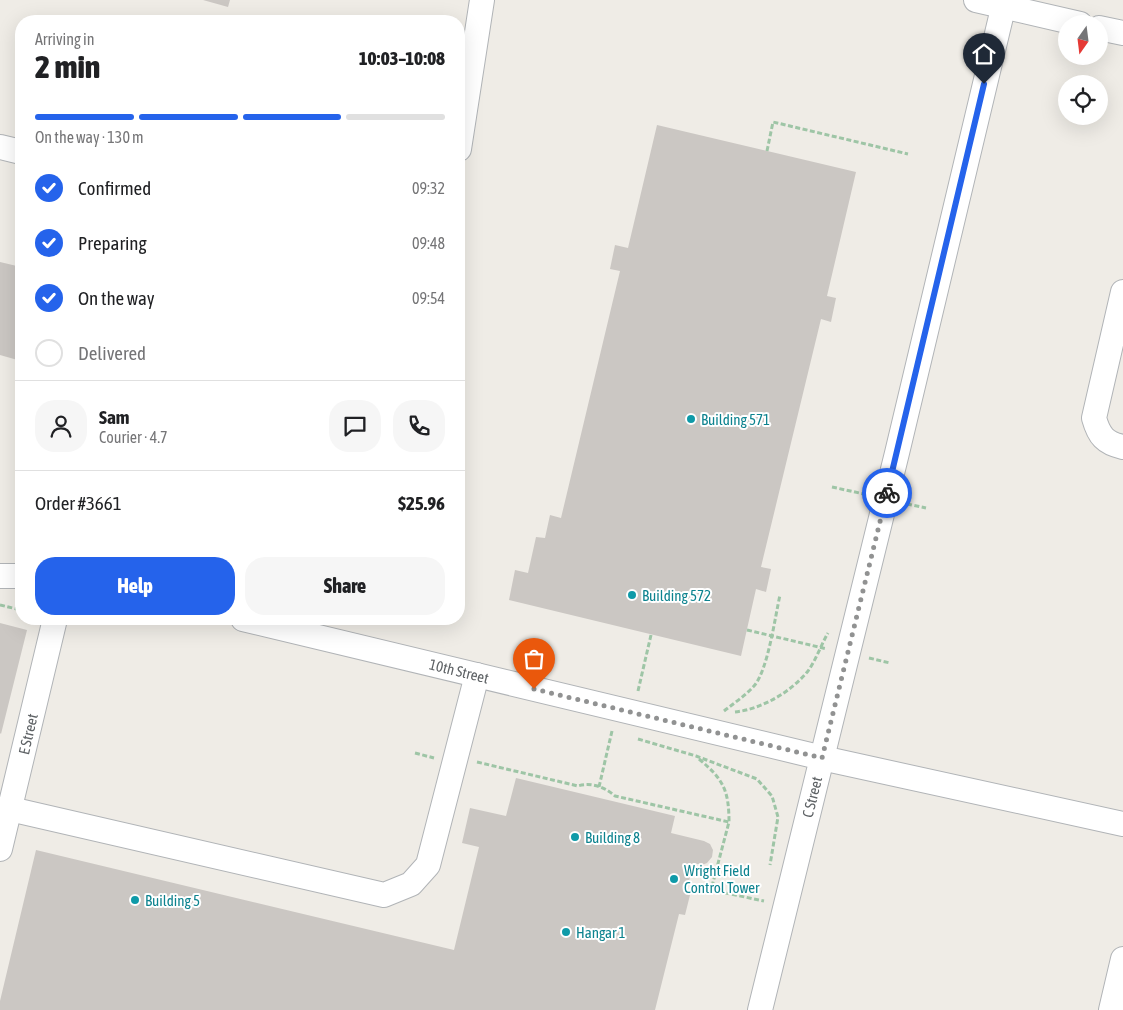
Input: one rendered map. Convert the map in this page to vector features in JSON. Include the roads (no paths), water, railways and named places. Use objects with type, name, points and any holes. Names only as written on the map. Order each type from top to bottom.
[{"type":"street","points":[[465,110],[482,0]]},
{"type":"street","points":[[976,0],[1004,3],[1058,18]]},
{"type":"street","name":"C Street","points":[[760,1010],[1004,3]]},
{"type":"street","points":[[1108,30],[1123,34]]},
{"type":"street","points":[[0,147],[15,151]]},
{"type":"street","points":[[1123,292],[1094,418],[1097,431],[1109,444],[1123,447]]},
{"type":"street","points":[[0,576],[15,576]]},
{"type":"street","name":"E Street","points":[[0,849],[54,625]]},
{"type":"street","name":"10th Street","points":[[294,625],[477,676],[822,758],[1123,824]]},
{"type":"street","points":[[10,809],[384,895],[412,884],[428,864],[477,676]]},
{"type":"street","points":[[1111,1010],[1123,959]]},
{"type":"place","name":"Building 571","points":[[691,419]]},
{"type":"place","name":"Building 572","points":[[632,595]]},
{"type":"place","name":"Building 8","points":[[575,837]]},
{"type":"place","name":"Wright Field Control Tower","points":[[674,879]]},
{"type":"place","name":"Building 5","points":[[135,900]]},
{"type":"place","name":"Hangar 1","points":[[566,932]]}]
